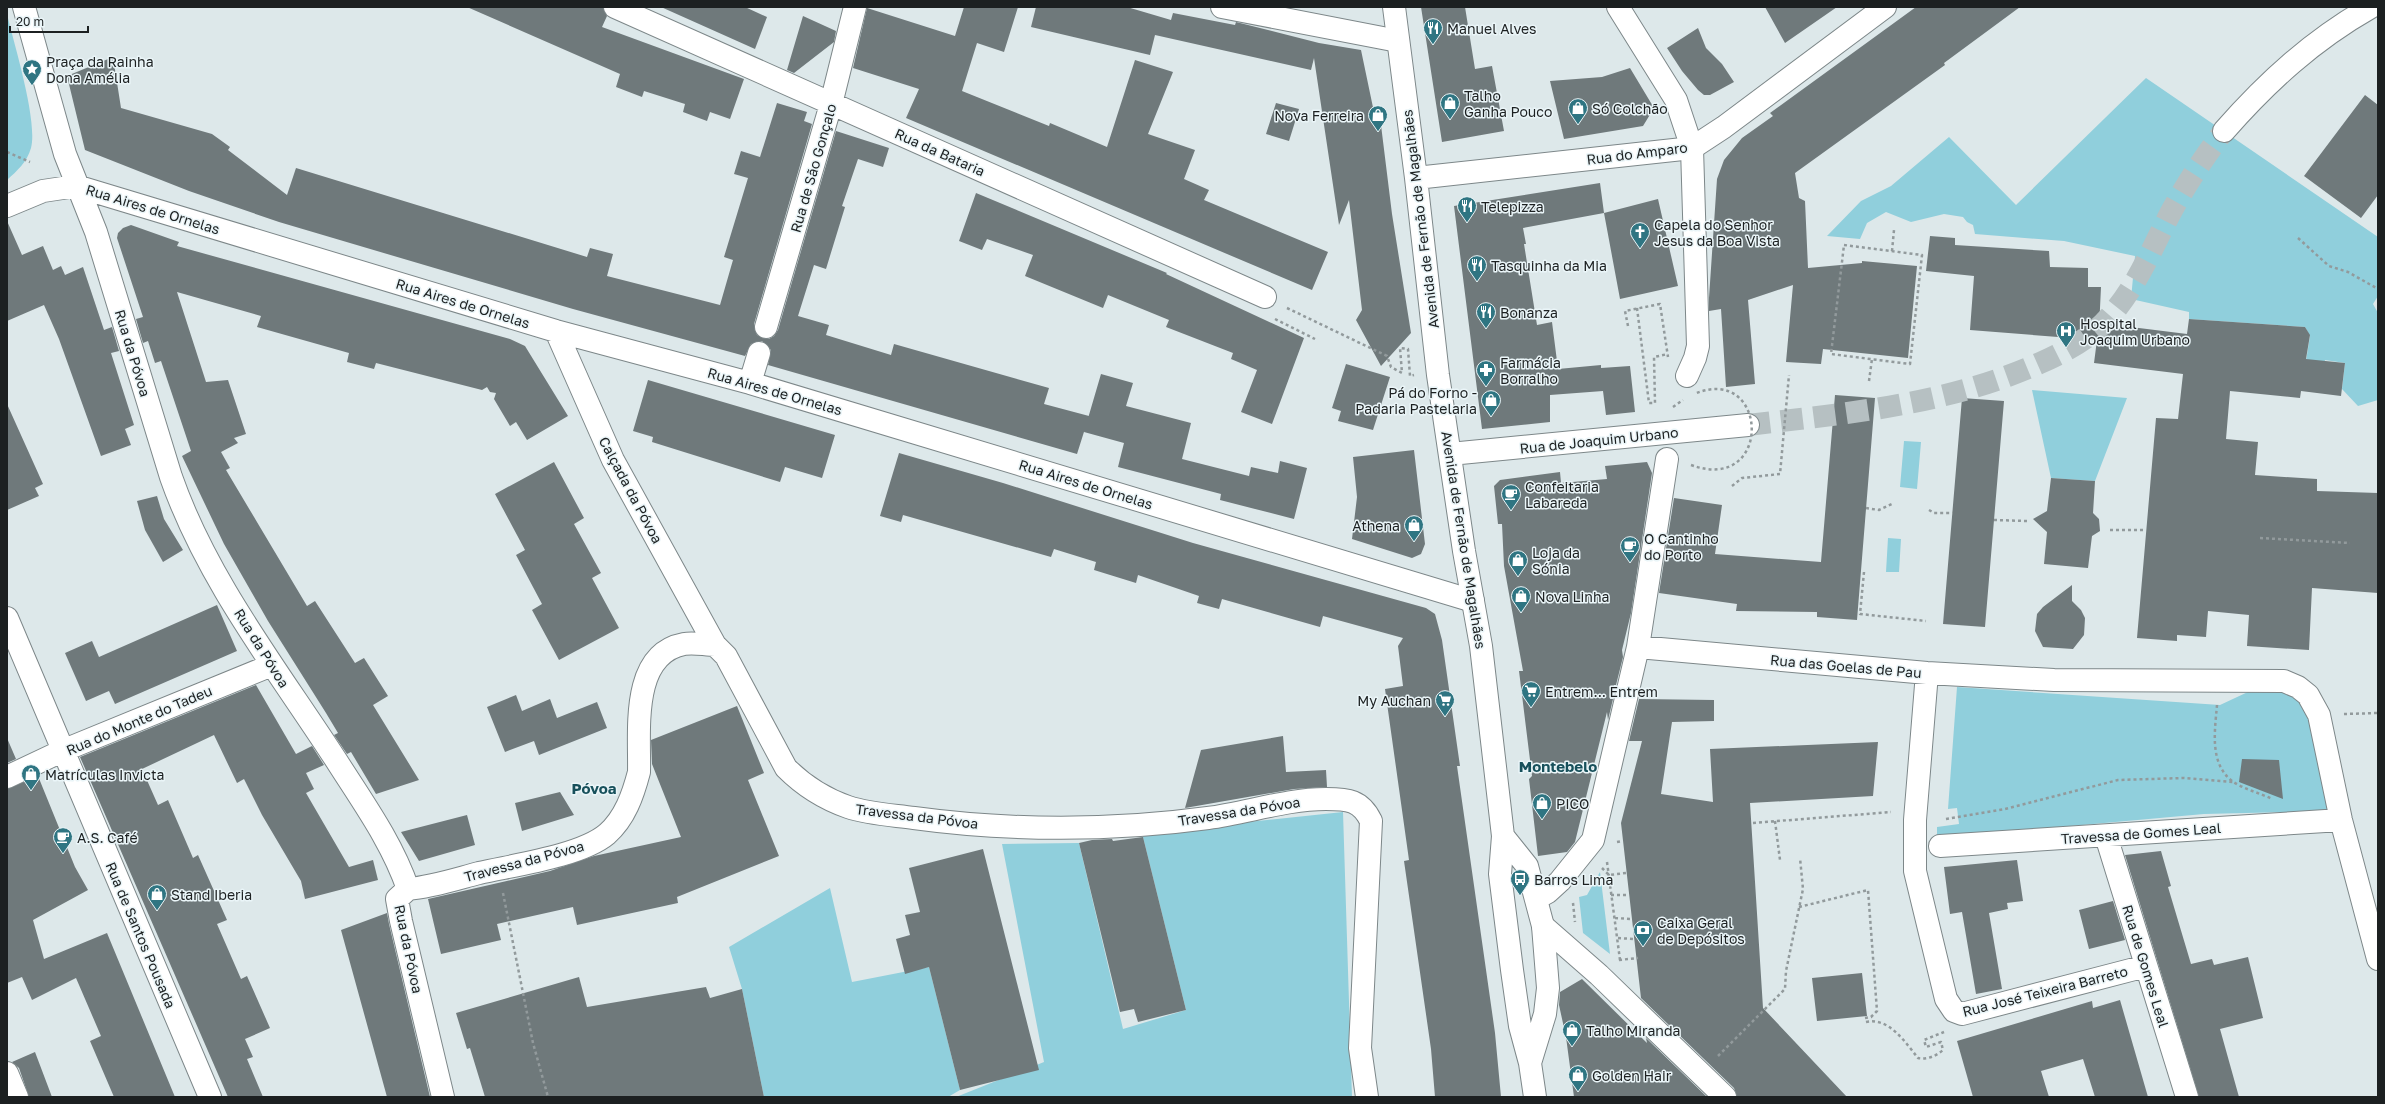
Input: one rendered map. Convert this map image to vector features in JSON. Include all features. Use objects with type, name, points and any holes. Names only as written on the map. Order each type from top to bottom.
[{"type":"street","points":[[7,206],[43,191],[76,186],[64,154],[24,7]]},
{"type":"street","name":"Rua da Bataria","points":[[616,7],[1265,297]]},
{"type":"street","name":"Rua de São Gonçalo","points":[[766,327],[832,104],[855,7]]},
{"type":"street","points":[[1222,7],[1398,40]]},
{"type":"street","name":"Avenida de Fernão de Magalhães","points":[[1394,7],[1416,178],[1438,375],[1481,646],[1503,836],[1500,874],[1520,1026],[1530,1063],[1535,1097]]},
{"type":"street","points":[[1618,7],[1676,100],[1692,148],[1698,346],[1690,385]]},
{"type":"street","name":"Rua do Amparo","points":[[1416,178],[1692,148],[1724,127],[1885,7]]},
{"type":"street","points":[[2224,131],[2282,69],[2327,35],[2371,7]]},
{"type":"street","name":"Rua Aires de Ornelas","points":[[76,186],[556,331],[750,383],[1473,601]]},
{"type":"street","name":"Rua da Póvoa","points":[[76,186],[96,232],[176,493],[196,536],[226,591],[272,665],[372,816],[400,866],[408,889],[397,899],[442,1097]]},
{"type":"street","name":"Calçada da Póvoa","points":[[556,331],[613,460],[715,645]]},
{"type":"street","points":[[750,383],[759,353]]},
{"type":"street","name":"Rua de Joaquim Urbano","points":[[1450,454],[1748,425]]},
{"type":"street","points":[[1537,898],[1548,892],[1560,881],[1593,840],[1638,647],[1667,459]]},
{"type":"street","name":"Rua de Santos Pousada","points":[[7,618],[62,751],[210,1097]]},
{"type":"street","name":"Travessa da Póvoa","points":[[408,889],[499,869],[580,848],[606,835],[615,826],[630,800],[639,772],[641,693],[646,675],[658,659],[684,644],[715,645],[726,656],[786,768],[796,778],[820,794],[862,811],[960,824],[1106,827],[1208,818],[1302,801],[1326,799],[1358,803],[1365,810],[1371,821],[1360,1048],[1367,1097]]},
{"type":"street","name":"Rua das Goelas de Pau","points":[[1638,647],[1927,673],[2054,680],[2284,681],[2298,687],[2308,695],[2319,715],[2341,820],[2378,959]]},
{"type":"street","name":"Rua do Monte do Tadeu","points":[[7,777],[62,751],[272,665]]},
{"type":"street","name":"Rua José Teixeira Barreto","points":[[1927,673],[1915,820],[1915,871],[1946,999],[1954,1011],[1962,1014],[2146,966]]},
{"type":"street","name":"Travessa de Gomes Leal","points":[[1940,846],[2341,820]]},
{"type":"street","name":"Avenida de Fernão de Magalhães","points":[[1503,836],[1527,866],[1537,898],[1543,926],[1548,988],[1545,1014],[1530,1063]]},
{"type":"street","name":"Rua de Gomes Leal","points":[[2106,836],[2187,1097]]},
{"type":"street","points":[[1543,926],[1599,975],[1725,1097]]},
{"type":"street","points":[[7,1073],[18,1097]]},
{"type":"path","points":[[7,152],[30,162]]},
{"type":"path","points":[[1892,251],[1894,230]]},
{"type":"path","points":[[2298,238],[2329,266],[2348,272],[2378,289]]},
{"type":"path","points":[[1844,246],[1892,251],[1922,255],[1910,364],[1831,354],[1844,246]]},
{"type":"path","points":[[1628,326],[1625,311],[1660,304],[1667,349]]},
{"type":"path","points":[[1287,308],[1387,356],[1391,367],[1402,373],[1400,348],[1408,349],[1410,376]]},
{"type":"path","points":[[1637,308],[1649,403],[1655,402],[1654,357],[1668,354]]},
{"type":"path","points":[[1869,382],[1872,359]]},
{"type":"path","points":[[1732,486],[1742,478],[1780,474],[1789,375]]},
{"type":"path","points":[[1690,385],[1722,389],[1735,394],[1745,404],[1752,417],[1754,431],[1750,444],[1743,457],[1732,466],[1718,470],[1704,470],[1691,465]]},
{"type":"path","points":[[1866,508],[1879,510],[1894,503]]},
{"type":"path","points":[[1929,510],[1934,513],[1953,513]]},
{"type":"path","points":[[1994,520],[2027,522]]},
{"type":"path","points":[[2110,530],[2146,530]]},
{"type":"path","points":[[2260,538],[2350,544]]},
{"type":"path","points":[[1864,572],[1860,614],[1926,621]]},
{"type":"path","points":[[1959,817],[2005,809],[2118,780],[2184,778],[2233,782],[2226,775],[2218,762],[2215,751],[2218,681]]},
{"type":"path","points":[[2319,715],[2378,713]]},
{"type":"path","points":[[1753,823],[1888,811],[1915,820]]},
{"type":"path","points":[[1775,821],[1780,860]]},
{"type":"path","points":[[1701,1073],[1785,990],[1786,971],[1789,964],[1803,889],[1800,858]]},
{"type":"path","points":[[1607,859],[1620,960],[1638,958]]},
{"type":"path","points":[[1595,868],[1601,867],[1609,875]]},
{"type":"path","points":[[499,869],[533,1043],[548,1097]]},
{"type":"path","points":[[1609,875],[1626,873]]},
{"type":"path","points":[[1799,907],[1868,890],[1877,1011],[1872,1017],[1865,1018]]},
{"type":"path","points":[[1611,896],[1628,895]]},
{"type":"path","points":[[1572,900],[1576,927]]},
{"type":"path","points":[[1615,918],[1631,919]]},
{"type":"path","points":[[1618,938],[1633,939]]},
{"type":"path","points":[[1866,1022],[1876,1020],[1888,1026],[1918,1058],[1924,1059],[1943,1050],[1941,1042],[1926,1047]]},
{"type":"shaded area","points":[[7,14],[20,62],[31,120],[32,136],[31,148],[27,158],[18,170],[7,180]]},
{"type":"shaded area","points":[[2146,78],[2378,237],[2378,296],[2373,304],[2378,313],[2378,400],[2358,406],[2342,389],[2345,363],[2325,360],[2321,388],[2302,386],[2310,336],[2305,327],[2189,319],[2189,312],[2131,299],[2135,256],[2064,241],[1975,234],[1973,225],[1967,222],[1963,217],[1944,214],[1911,222],[1886,212],[1867,223],[1860,239],[1827,236],[1861,201],[1891,186],[1949,137],[2016,205]]},
{"type":"shaded area","points":[[2032,390],[2127,398],[2095,481],[2051,478]]},
{"type":"shaded area","points":[[1904,441],[1921,442],[1917,489],[1900,487]]},
{"type":"shaded area","points":[[1888,538],[1901,539],[1899,572],[1886,572]]},
{"type":"shaded area","points":[[1957,687],[2220,705],[2250,691],[2277,690],[2296,697],[2311,719],[2330,811],[2204,814],[1937,838],[1937,827],[1959,824],[1957,808],[1948,809]]},
{"type":"shaded area","points":[[1343,812],[1352,1097],[956,1097],[1044,1062],[1002,844],[1079,843],[1123,1029],[1186,1010],[1142,833]]},
{"type":"shaded area","points":[[1600,872],[1610,954],[1583,933],[1579,897],[1587,895]]},
{"type":"shaded area","points":[[830,888],[852,982],[929,967],[960,1090],[948,1097],[764,1097],[742,989],[729,947]]},
{"type":"building","points":[[467,7],[603,7],[607,16],[602,27],[744,79],[730,119],[710,112],[707,121],[683,112],[685,104],[644,91],[642,97],[616,87],[620,74]]},
{"type":"building","points":[[661,7],[745,7],[767,17],[755,49]]},
{"type":"building","points":[[964,7],[1018,7],[1004,52],[977,43],[962,91],[1049,126],[1050,123],[1107,147],[1135,60],[1173,72],[1148,134],[1195,150],[1184,179],[1209,190],[1204,200],[1328,252],[1312,290],[906,118],[919,89],[853,68],[867,8],[955,36]]},
{"type":"building","points":[[1036,7],[1127,7],[1171,20],[1173,13],[1235,25],[1236,22],[1319,43],[1361,50],[1375,117],[1380,117],[1392,214],[1411,333],[1381,366],[1356,320],[1362,310],[1349,200],[1339,225],[1314,58],[1311,70],[1155,35],[1150,55],[1031,27]]},
{"type":"building","points":[[1421,7],[1465,7],[1475,69],[1492,66],[1504,131],[1442,142]]},
{"type":"building","points":[[1765,7],[1837,7],[1785,43]]},
{"type":"building","points":[[1916,7],[2020,7],[1944,63],[1945,65],[1795,173],[1799,198],[1805,201],[1808,268],[1862,263],[1862,261],[1917,266],[1908,358],[1823,349],[1821,364],[1786,362],[1793,285],[1748,300],[1755,384],[1726,387],[1721,309],[1709,311],[1717,179],[1724,160],[1742,138],[1773,116],[1770,113]]},
{"type":"building","points":[[803,16],[836,31],[834,42],[794,73],[787,70]]},
{"type":"building","points":[[1698,28],[1706,48],[1722,64],[1734,82],[1710,95],[1704,95],[1698,90],[1682,71],[1667,48]]},
{"type":"building","points":[[113,57],[121,108],[212,134],[230,147],[228,150],[287,195],[296,168],[587,257],[590,248],[613,254],[607,276],[720,305],[733,260],[724,257],[748,178],[734,174],[741,151],[760,157],[777,103],[807,112],[804,121],[812,124],[754,324],[757,335],[769,339],[774,336],[778,330],[836,131],[889,148],[883,167],[858,159],[842,206],[845,207],[826,269],[814,265],[798,316],[829,325],[826,335],[891,355],[894,344],[1049,388],[1044,404],[1089,416],[1077,454],[768,365],[771,350],[762,341],[751,344],[745,356],[573,309],[279,222],[189,191],[85,150],[67,76]]},
{"type":"building","points":[[1630,68],[1654,108],[1643,126],[1564,139],[1550,81],[1602,77]]},
{"type":"building","points":[[2365,95],[2378,105],[2378,195],[2361,218],[2304,176]]},
{"type":"building","points":[[1276,103],[1299,109],[1289,141],[1266,134]]},
{"type":"building","points":[[1600,183],[1604,213],[1523,228],[1526,244],[1524,244],[1537,325],[1552,322],[1558,369],[1601,365],[1601,368],[1630,366],[1635,412],[1606,415],[1603,391],[1550,395],[1550,422],[1482,429],[1454,206]]},
{"type":"building","points":[[976,193],[1167,273],[1166,274],[1304,338],[1272,424],[1241,412],[1257,370],[1231,359],[1233,353],[1166,327],[1169,320],[1108,295],[1103,308],[1025,276],[1033,255],[987,239],[982,250],[959,241]]},
{"type":"building","name":"Capela do Senhor Jesus da Boa Vista","points":[[1658,199],[1678,286],[1620,299],[1604,213]]},
{"type":"building","points":[[7,221],[22,255],[43,246],[53,270],[61,266],[65,275],[83,267],[104,330],[112,327],[119,351],[111,353],[134,425],[125,429],[131,445],[101,456],[59,339],[44,305],[7,321]]},
{"type":"building","points":[[131,225],[179,242],[177,246],[510,339],[525,346],[568,416],[527,440],[516,422],[510,426],[494,399],[496,393],[490,392],[487,387],[482,390],[376,363],[374,369],[347,362],[349,353],[257,327],[261,316],[177,292],[206,382],[228,380],[246,434],[234,438],[238,443],[221,452],[230,468],[226,470],[307,606],[315,601],[355,663],[364,658],[388,696],[373,705],[419,780],[376,794],[351,752],[347,754],[334,735],[338,733],[268,621],[224,544],[182,456],[191,451],[161,361],[155,363],[148,341],[143,343],[136,319],[143,317],[117,238],[118,233],[123,228]]},
{"type":"building","points":[[1930,236],[1955,238],[1955,245],[2049,251],[2050,267],[2088,268],[2088,287],[2101,287],[2099,323],[2187,334],[2189,319],[2305,327],[2310,335],[2306,359],[2345,363],[2341,396],[2301,391],[2300,398],[2230,391],[2226,439],[2258,442],[2255,475],[2317,479],[2317,491],[2378,493],[2378,593],[2312,588],[2309,650],[2247,646],[2249,615],[2208,611],[2206,637],[2177,635],[2177,641],[2137,638],[2156,418],[2178,419],[2183,374],[2094,363],[2097,340],[1970,330],[1974,276],[1926,271]]},
{"type":"building","points":[[1346,364],[1390,377],[1373,430],[1338,421],[1341,411],[1332,408]]},
{"type":"building","points":[[1101,374],[1133,383],[1126,406],[1191,423],[1182,459],[1249,476],[1251,467],[1278,473],[1280,461],[1307,468],[1294,519],[1220,500],[1221,494],[1118,467],[1124,443],[1084,432]]},
{"type":"building","points":[[648,380],[835,435],[822,478],[785,467],[780,482],[652,442],[653,437],[633,431]]},
{"type":"building","points":[[1835,395],[1875,398],[1857,620],[1817,617],[1817,612],[1736,611],[1737,604],[1659,593],[1674,498],[1722,505],[1715,554],[1821,562]]},
{"type":"building","points":[[1962,398],[2004,401],[1985,627],[1943,624]]},
{"type":"building","points":[[7,404],[43,484],[35,488],[39,496],[7,510]]},
{"type":"building","points":[[1414,450],[1425,544],[1421,554],[1412,558],[1352,539],[1357,497],[1353,457]]},
{"type":"building","points":[[899,453],[1003,483],[1193,543],[1426,608],[1435,614],[1442,640],[1460,766],[1457,766],[1495,1033],[1501,1097],[1435,1097],[1431,1049],[1404,861],[1409,860],[1385,689],[1403,686],[1398,646],[1403,638],[1323,616],[1320,627],[1222,599],[1219,609],[1197,603],[1199,596],[1138,575],[1136,583],[1094,570],[1096,562],[1054,549],[1051,557],[903,515],[901,522],[880,516]]},
{"type":"building","points":[[554,462],[584,518],[574,524],[601,573],[592,578],[619,628],[559,660],[532,610],[542,604],[516,555],[525,550],[495,494]]},
{"type":"building","points":[[1647,462],[1652,473],[1631,613],[1622,650],[1623,657],[1616,685],[1614,685],[1610,699],[1613,699],[1608,720],[1607,712],[1575,842],[1567,852],[1538,856],[1529,779],[1532,776],[1519,671],[1523,671],[1504,566],[1502,524],[1498,524],[1494,486],[1500,480],[1560,472],[1561,483],[1607,479],[1605,466]]},
{"type":"building","points":[[2051,478],[2095,481],[2093,513],[2099,519],[2100,531],[2092,536],[2088,568],[2044,564],[2047,532],[2033,519],[2047,511]]},
{"type":"building","points":[[157,496],[164,519],[183,550],[163,562],[145,530],[137,501]]},
{"type":"building","points":[[2072,585],[2072,601],[2081,610],[2085,618],[2084,635],[2073,649],[2043,647],[2035,631],[2037,614],[2043,607]]},
{"type":"building","points":[[217,605],[237,651],[115,704],[109,691],[86,701],[65,653],[92,641],[99,657]]},
{"type":"building","points":[[256,685],[296,754],[312,746],[324,765],[306,773],[314,789],[306,793],[349,867],[373,860],[378,880],[305,899],[301,881],[262,815],[244,779],[237,783],[214,735],[142,769],[158,805],[168,800],[193,858],[198,855],[227,920],[217,924],[241,979],[247,976],[270,1028],[245,1039],[253,1057],[247,1059],[263,1097],[228,1097],[80,757]]},
{"type":"building","points":[[516,695],[522,711],[550,699],[557,718],[597,702],[607,728],[539,755],[534,741],[505,752],[487,707]]},
{"type":"building","points":[[1639,699],[1714,700],[1714,721],[1672,722],[1661,794],[1713,802],[1710,749],[1878,742],[1873,796],[1750,803],[1763,1008],[1847,1097],[1737,1097],[1734,1088],[1641,998],[1621,823],[1642,741],[1629,741]]},
{"type":"building","points":[[737,706],[764,773],[748,780],[779,856],[677,897],[678,903],[577,925],[573,907],[497,924],[501,940],[441,954],[428,899],[550,871],[594,856],[681,837],[652,764],[651,740]]},
{"type":"building","points":[[1283,736],[1286,772],[1326,770],[1327,787],[1294,789],[1185,808],[1201,750]]},
{"type":"building","points":[[7,738],[16,759],[7,763]]},
{"type":"building","points":[[2242,759],[2279,760],[2283,799],[2239,782]]},
{"type":"building","points":[[38,776],[75,867],[88,890],[33,920],[44,959],[107,933],[175,1097],[114,1097],[90,1041],[101,1036],[76,978],[32,1000],[22,977],[7,983],[7,789]]},
{"type":"building","points":[[560,792],[574,815],[522,831],[515,803]]},
{"type":"building","points":[[467,815],[475,845],[419,861],[401,832]]},
{"type":"building","points":[[1143,837],[1186,1010],[1138,1022],[1134,1009],[1120,1012],[1079,843],[1092,840],[1112,839],[1113,841]]},
{"type":"building","points":[[983,849],[1039,1070],[960,1090],[929,967],[905,974],[896,939],[910,935],[905,915],[920,912],[909,868]]},
{"type":"building","points":[[2161,851],[2171,886],[2168,887],[2191,964],[2212,959],[2214,965],[2248,957],[2263,1018],[2220,1029],[2239,1097],[2199,1097],[2125,855]]},
{"type":"building","points":[[2017,860],[2023,901],[2007,903],[2008,909],[1989,913],[2002,989],[1976,994],[1962,912],[1950,914],[1944,867]]},
{"type":"building","points":[[2113,901],[2125,940],[2089,949],[2079,910]]},
{"type":"building","points":[[387,913],[430,1097],[387,1097],[341,930]]},
{"type":"building","points":[[1862,973],[1867,1016],[1817,1021],[1812,978]]},
{"type":"building","points":[[579,977],[587,1007],[706,987],[710,998],[742,989],[764,1097],[485,1097],[470,1048],[467,1049],[456,1013]]},
{"type":"building","points":[[1582,979],[1647,1043],[1646,1038],[1707,1097],[1574,1097],[1566,1037],[1559,1005],[1560,992]]},
{"type":"building","points":[[2120,1000],[2148,1097],[2095,1097],[2083,1059],[2041,1071],[2049,1097],[1973,1097],[1957,1041],[2092,1001],[2093,1008]]},
{"type":"building","points":[[35,1052],[52,1097],[29,1097],[19,1068],[12,1062]]},
{"type":"tunnel","points":[[1748,425],[1860,411],[1933,398],[1969,389],[2005,377],[2040,363],[2079,343],[2105,322],[2130,290],[2183,191],[2224,131]]},
{"type":"place","name":"Manuel Alves","points":[[1433,45]]},
{"type":"place","name":"Praça da Rainha Dona Amélia","points":[[32,86]]},
{"type":"place","name":"Talho Ganha Pouco","points":[[1450,120]]},
{"type":"place","name":"Só Colchão","points":[[1578,125]]},
{"type":"place","name":"Nova Ferreira","points":[[1378,132]]},
{"type":"place","name":"Telepizza","points":[[1467,223]]},
{"type":"place","name":"Capela do Senhor Jesus da Boa Vista","points":[[1640,249]]},
{"type":"place","name":"Tasquinha da Mia","points":[[1477,282]]},
{"type":"place","name":"Bonanza","points":[[1486,329]]},
{"type":"place","name":"Hospital Joaquim Urbano","points":[[2066,348]]},
{"type":"place","name":"Farmácia Borralho","points":[[1486,387]]},
{"type":"place","name":"Pá do Forno - Padaria Pastelaria","points":[[1491,417]]},
{"type":"place","name":"Confeitaria Labareda","points":[[1511,511]]},
{"type":"place","name":"Athena","points":[[1414,542]]},
{"type":"place","name":"O Cantinho do Porto","points":[[1630,563]]},
{"type":"place","name":"Loja da Sónia","points":[[1518,577]]},
{"type":"place","name":"Nova Linha","points":[[1521,613]]},
{"type":"place","name":"Entrem... Entrem","points":[[1531,708]]},
{"type":"place","name":"My Auchan","points":[[1445,717]]},
{"type":"place","name":"Matrículas Invicta","points":[[31,791]]},
{"type":"place","name":"PICO","points":[[1542,820]]},
{"type":"place","name":"A.S. Café","points":[[63,854]]},
{"type":"place","name":"Barros Lima","points":[[1520,896]]},
{"type":"place","name":"Stand Iberia","points":[[157,911]]},
{"type":"place","name":"Caixa Geral de Depósitos","points":[[1643,947]]},
{"type":"place","name":"Talho Miranda","points":[[1572,1047]]},
{"type":"place","name":"Golden Hair","points":[[1578,1092]]},
{"type":"district","name":"Montebelo","points":[[1558,766]]},
{"type":"district","name":"Póvoa","points":[[594,788]]}]
